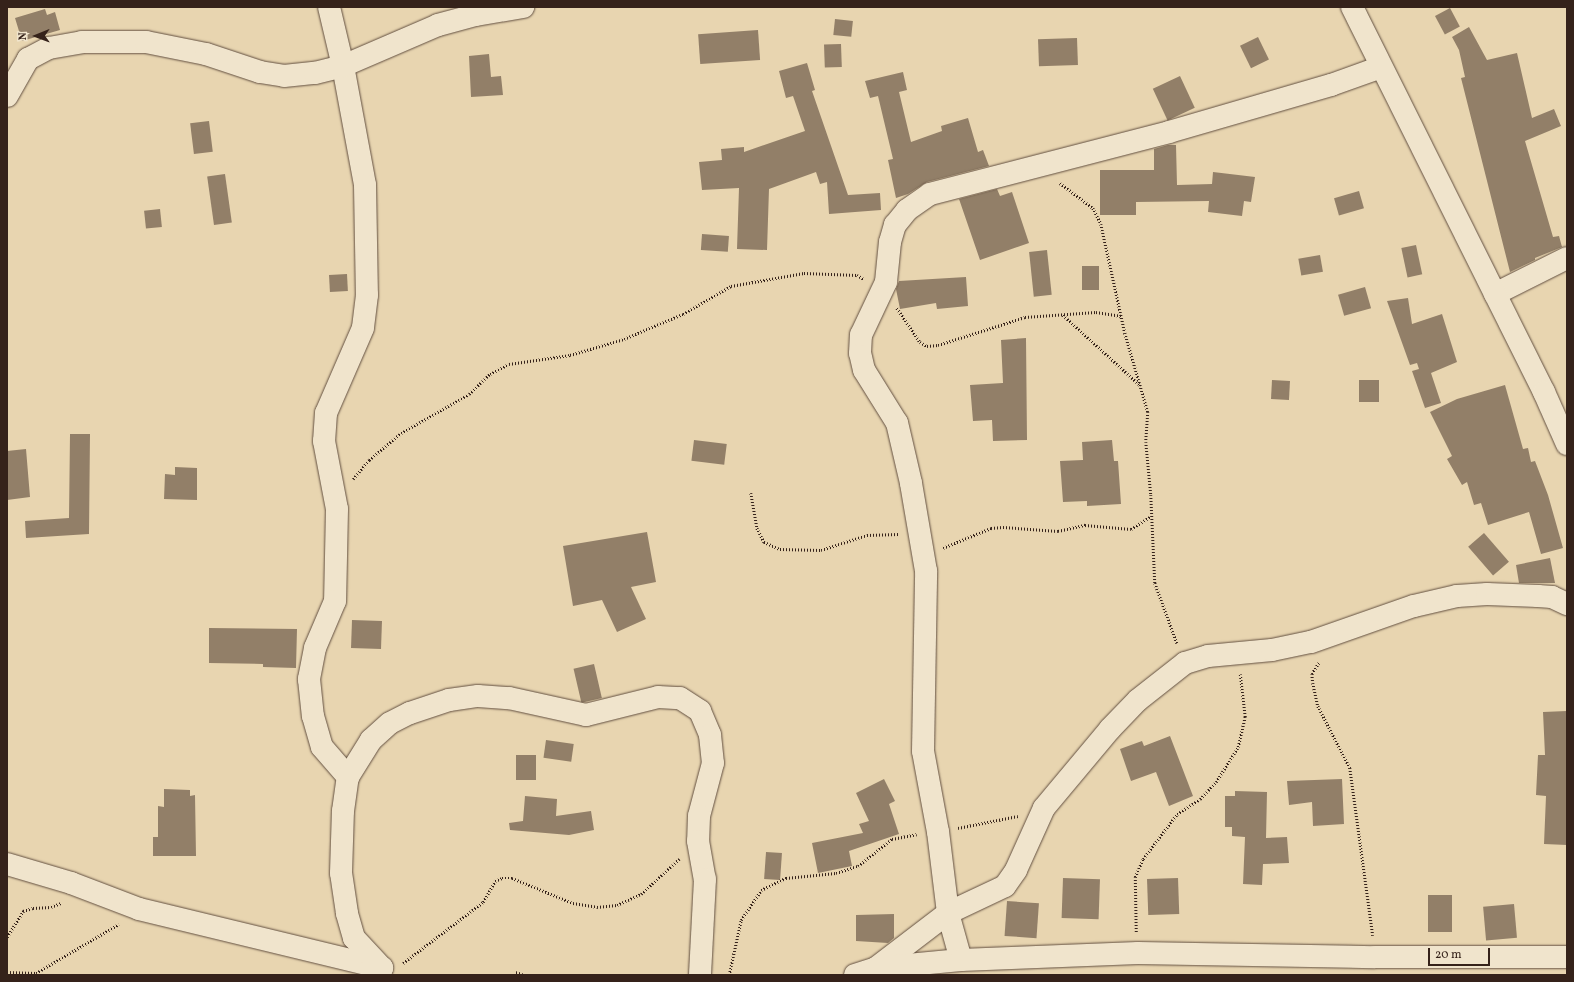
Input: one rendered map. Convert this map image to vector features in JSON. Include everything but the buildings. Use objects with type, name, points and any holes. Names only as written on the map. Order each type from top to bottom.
[{"type":"street","points":[[329,7],[343,66],[365,185],[367,295],[363,328],[326,412],[324,441],[337,509],[335,601],[315,648],[309,679],[313,716],[322,747],[348,777]]},
{"type":"street","points":[[7,96],[28,60],[49,48],[82,42],[146,42],[206,54],[260,72],[284,76],[314,73],[343,66],[438,25],[476,14],[522,7]]},
{"type":"street","points":[[1352,7],[1495,294],[1567,444]]},
{"type":"street","points":[[961,960],[948,913],[938,832],[923,751],[926,571],[921,550],[911,483],[896,423],[864,370],[860,353],[861,336],[868,315],[882,292],[889,269],[890,242],[895,225],[907,210],[930,194],[1169,132],[1331,85],[1381,67]]},
{"type":"street","points":[[1495,294],[1567,258]]},
{"type":"street","points":[[876,968],[948,913],[1005,886],[1016,870],[1044,808],[1110,729],[1138,700],[1185,663],[1208,656],[1236,652],[1272,650],[1330,636],[1414,606],[1457,596],[1487,594],[1552,597],[1567,604]]},
{"type":"street","points":[[386,970],[354,938],[347,913],[341,873],[343,811],[348,777],[370,740],[390,723],[410,713],[449,700],[478,696],[510,698],[586,715],[658,697],[680,698],[700,711],[710,735],[713,763],[699,816],[698,841],[705,879],[700,975]]},
{"type":"street","points":[[7,864],[71,883],[139,909],[386,970]]},
{"type":"street","points":[[855,975],[876,968],[961,960],[1138,953],[1375,957],[1567,957]]},
{"type":"path","points":[[1038,166],[1093,208],[1101,224],[1122,316],[1148,412],[1146,442],[1152,516],[1155,583],[1185,663]]},
{"type":"path","points":[[337,509],[348,484],[369,460],[401,432],[469,394],[490,374],[509,364],[570,355],[624,339],[683,314],[731,286],[770,278],[829,272],[858,275],[882,292],[910,324],[920,342],[927,346],[938,346],[1025,317],[1096,312],[1122,316]]},
{"type":"path","points":[[1063,314],[1141,386]]},
{"type":"path","points":[[751,493],[757,528],[764,542],[780,549],[821,550],[867,535],[894,534],[911,537],[921,550],[991,528],[1003,527],[1058,531],[1085,525],[1131,529],[1152,516]]},
{"type":"path","points":[[1330,636],[1322,659],[1312,674],[1312,683],[1318,706],[1350,768],[1355,791],[1358,834],[1372,916],[1375,957]]},
{"type":"path","points":[[1138,953],[1135,877],[1143,859],[1177,814],[1200,798],[1216,782],[1238,747],[1245,717],[1243,686],[1236,652]]},
{"type":"path","points":[[729,975],[741,920],[760,890],[786,878],[836,873],[858,866],[892,839],[938,832],[1044,808]]},
{"type":"path","points":[[386,970],[483,902],[496,881],[502,878],[512,878],[573,903],[597,907],[617,905],[640,894],[698,841]]},
{"type":"path","points":[[7,937],[23,911],[33,908],[51,907],[67,900]]},
{"type":"path","points":[[7,972],[36,973],[115,926],[139,909]]},
{"type":"path","points":[[516,972],[524,975]]}]
